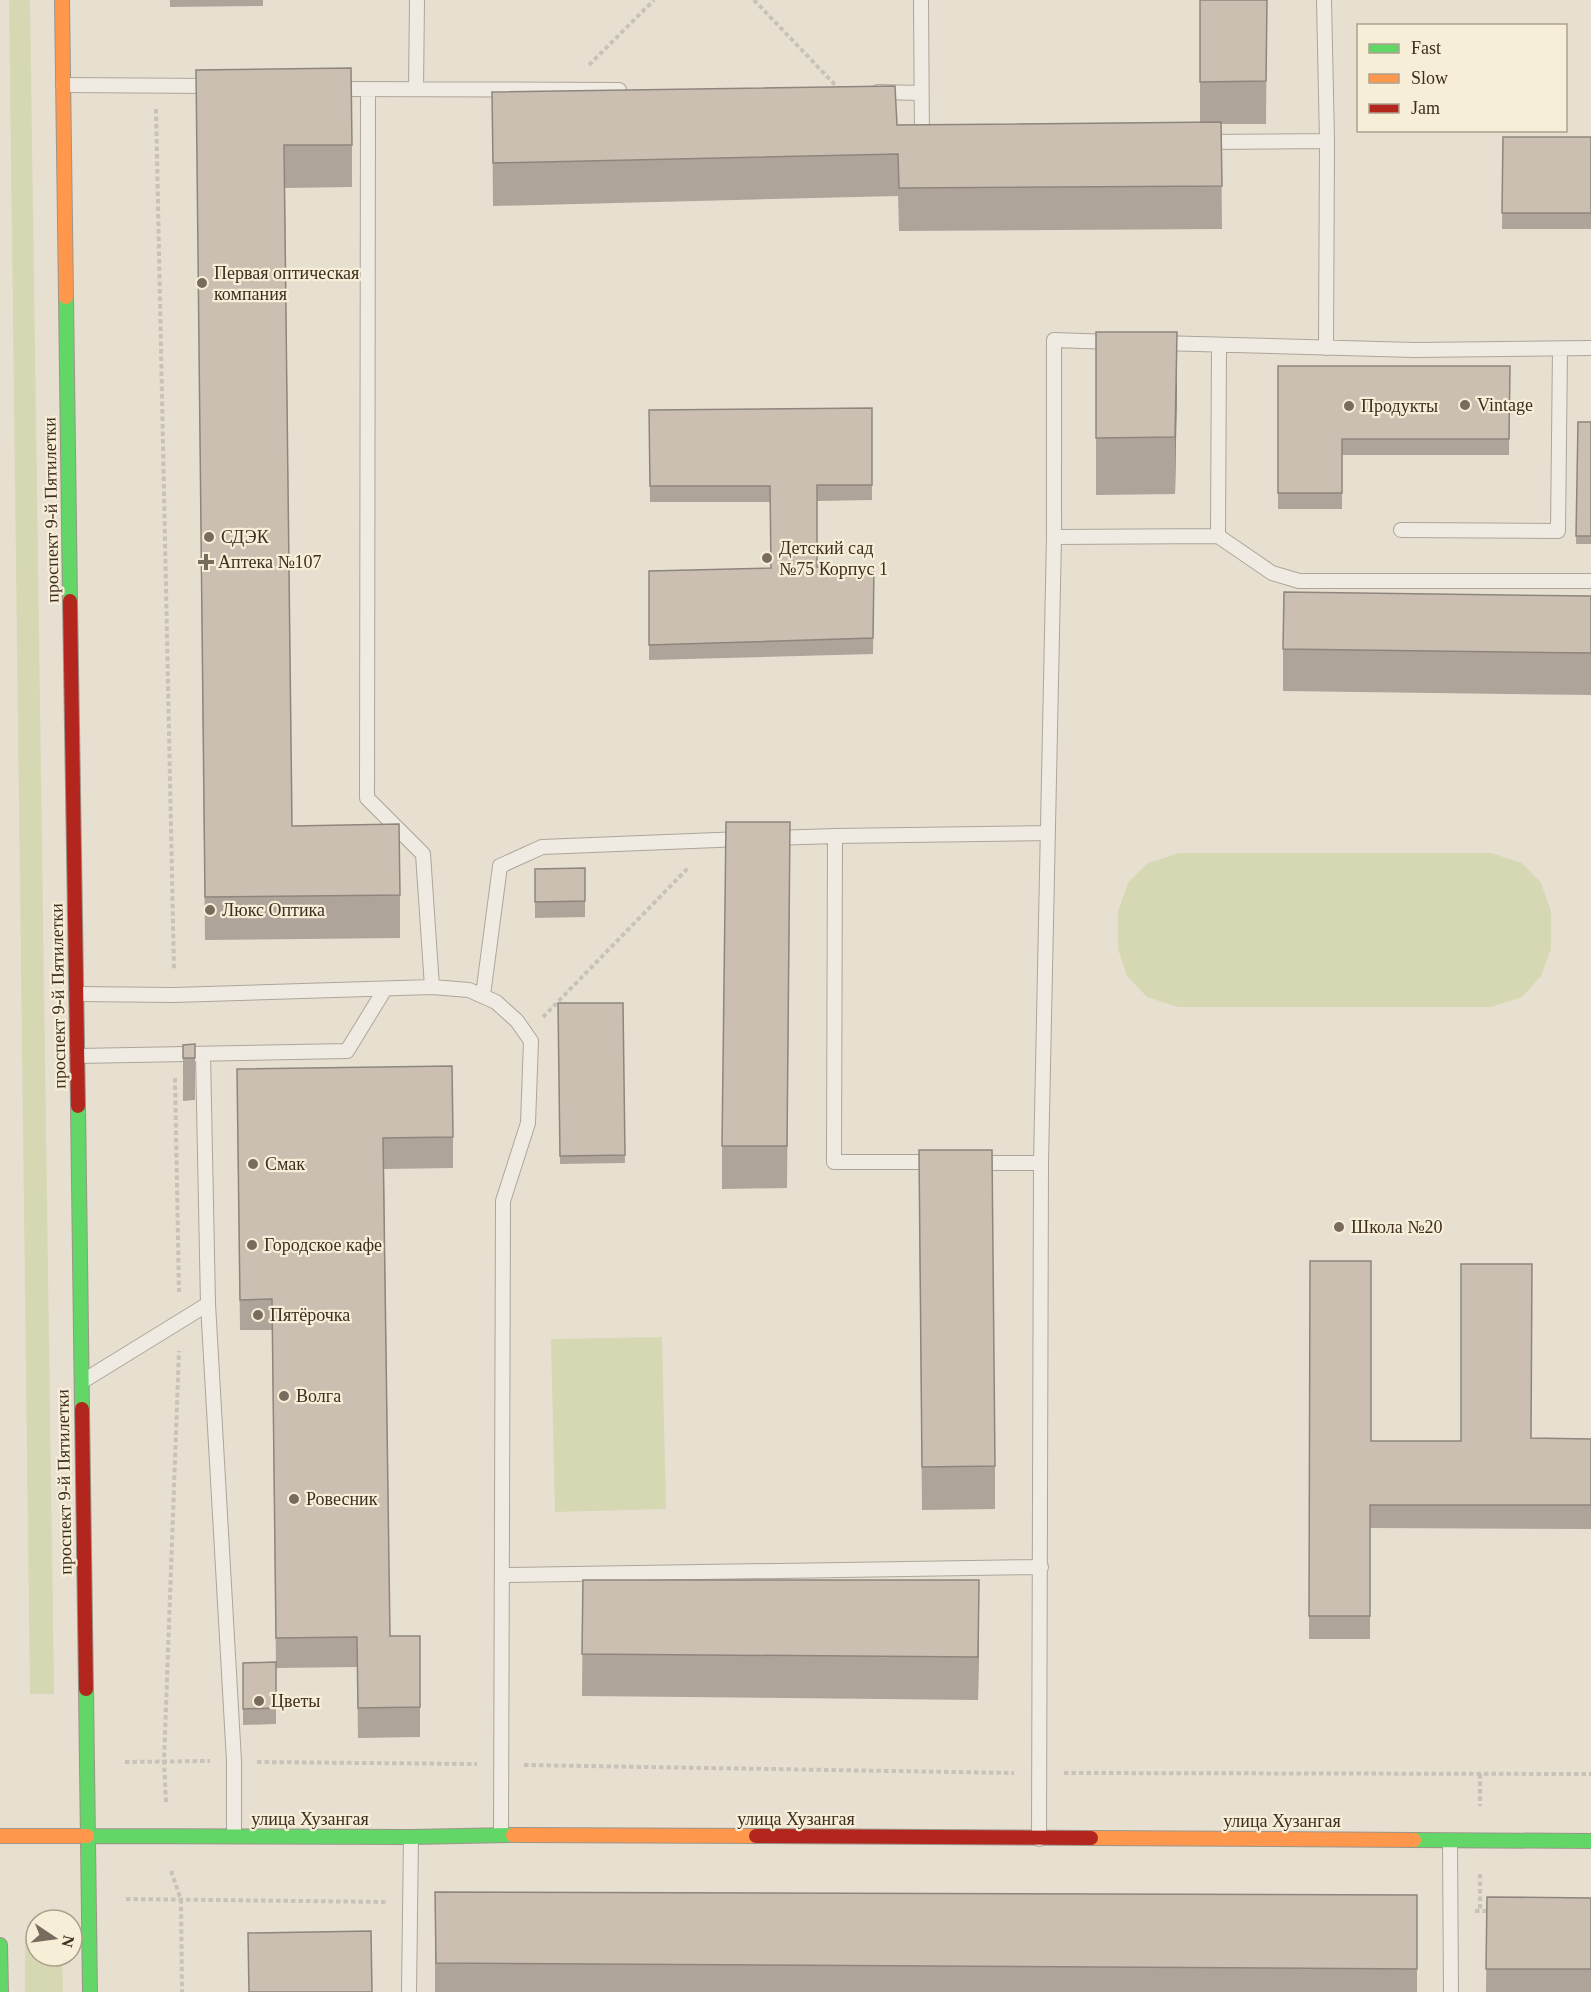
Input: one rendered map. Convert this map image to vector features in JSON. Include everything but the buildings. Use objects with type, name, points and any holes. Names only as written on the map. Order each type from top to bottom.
[{"type":"main road","name":"проспект 9-й Пятилетки","points":[[62,0],[90,1992]]},
{"type":"main road","name":"улица Хузангая","points":[[0,1836],[411,1837],[501,1835],[1591,1841]]},
{"type":"main road","points":[[0,1945],[1,1992]]},
{"type":"lane","points":[[416,89],[417,0]]},
{"type":"lane","points":[[921,0],[922,143],[934,143]]},
{"type":"lane","points":[[1324,0],[1327,141],[1326,348]]},
{"type":"lane","points":[[63,86],[155,84],[226,86]]},
{"type":"lane","points":[[321,88],[634,90]]},
{"type":"lane","points":[[368,90],[367,798],[423,854],[432,987]]},
{"type":"lane","points":[[842,92],[921,93]]},
{"type":"lane","points":[[1196,142],[1327,141]]},
{"type":"lane","points":[[1039,1839],[1041,1163],[1054,537],[1054,340],[1125,342]]},
{"type":"lane","points":[[1148,343],[1326,348],[1591,348]]},
{"type":"lane","points":[[1218,536],[1219,345]]},
{"type":"lane","points":[[1401,530],[1558,531],[1560,349]]},
{"type":"lane","points":[[1054,537],[1218,536],[1272,573],[1299,581],[1591,581]]},
{"type":"lane","points":[[483,995],[500,866],[542,847],[835,836],[1048,833]]},
{"type":"lane","points":[[835,836],[834,1162],[1041,1163]]},
{"type":"lane","points":[[76,994],[174,994],[432,987],[470,990],[496,1002],[517,1021],[531,1041],[528,1123],[503,1201],[501,1835]]},
{"type":"lane","points":[[76,1056],[347,1050],[385,989]]},
{"type":"lane","points":[[203,1054],[208,1304],[234,1761],[234,1836]]},
{"type":"lane","points":[[81,1382],[208,1304]]},
{"type":"lane","points":[[502,1575],[1041,1567]]},
{"type":"lane","points":[[409,1992],[411,1837]]},
{"type":"lane","points":[[1450,1841],[1451,1992]]},
{"type":"path","points":[[564,90],[654,0]]},
{"type":"path","points":[[754,0],[842,92]]},
{"type":"path","points":[[155,84],[174,994]]},
{"type":"path","points":[[526,1034],[715,840]]},
{"type":"path","points":[[166,1806],[164,1761],[180,1321],[175,1054]]},
{"type":"path","points":[[125,1762],[501,1764],[1039,1773],[1591,1774]]},
{"type":"path","points":[[170,1867],[181,1900],[182,1992]]},
{"type":"path","points":[[126,1899],[410,1902]]},
{"type":"path","points":[[1450,1911],[1502,1911]]},
{"type":"green space","points":[[9,0],[30,0],[54,1694],[30,1694]]},
{"type":"green space","points":[[1179,853],[1491,853],[1522,863],[1541,883],[1551,911],[1551,949],[1541,976],[1522,997],[1491,1007],[1178,1007],[1147,997],[1127,976],[1118,949],[1118,911],[1128,883],[1148,863]]},
{"type":"green space","points":[[662,1337],[666,1509],[555,1512],[551,1339]]},
{"type":"green space","points":[[25,1968],[62,1968],[63,1992],[25,1992]]},
{"type":"traffic: fast","points":[[66,297],[70,601]]},
{"type":"traffic: fast","points":[[78,1106],[82,1409]]},
{"type":"traffic: fast","points":[[86,1689],[90,1992]]},
{"type":"traffic: fast","points":[[87,1836],[513,1835]]},
{"type":"traffic: fast","points":[[1414,1840],[1591,1841]]},
{"type":"traffic: fast","points":[[0,1945],[1,1992]]},
{"type":"traffic: slow","points":[[62,0],[66,297]]},
{"type":"traffic: slow","points":[[513,1835],[756,1836]]},
{"type":"traffic: slow","points":[[0,1836],[87,1836]]},
{"type":"traffic: slow","points":[[1091,1838],[1414,1840]]},
{"type":"traffic: jam","points":[[70,601],[78,1106]]},
{"type":"traffic: jam","points":[[82,1409],[86,1689]]},
{"type":"traffic: jam","points":[[756,1836],[1091,1838]]},
{"type":"place","name":"Первая оптическая компания","points":[[202,283]]},
{"type":"place","name":"Vintage","points":[[1465,405]]},
{"type":"place","name":"Продукты","points":[[1349,406]]},
{"type":"place","name":"СДЭК","points":[[209,537]]},
{"type":"place","name":"Детский сад №75 Корпус 1","points":[[767,558]]},
{"type":"place","name":"Аптека №107","points":[[206,562]]},
{"type":"place","name":"Люкс Оптика","points":[[210,910]]},
{"type":"place","name":"Смак","points":[[253,1164]]},
{"type":"place","name":"Школа №20","points":[[1339,1227]]},
{"type":"place","name":"Городское кафе","points":[[252,1245]]},
{"type":"place","name":"Пятёрочка","points":[[258,1315]]},
{"type":"place","name":"Волга","points":[[284,1396]]},
{"type":"place","name":"Ровесник","points":[[294,1499]]},
{"type":"place","name":"Цветы","points":[[259,1701]]}]
